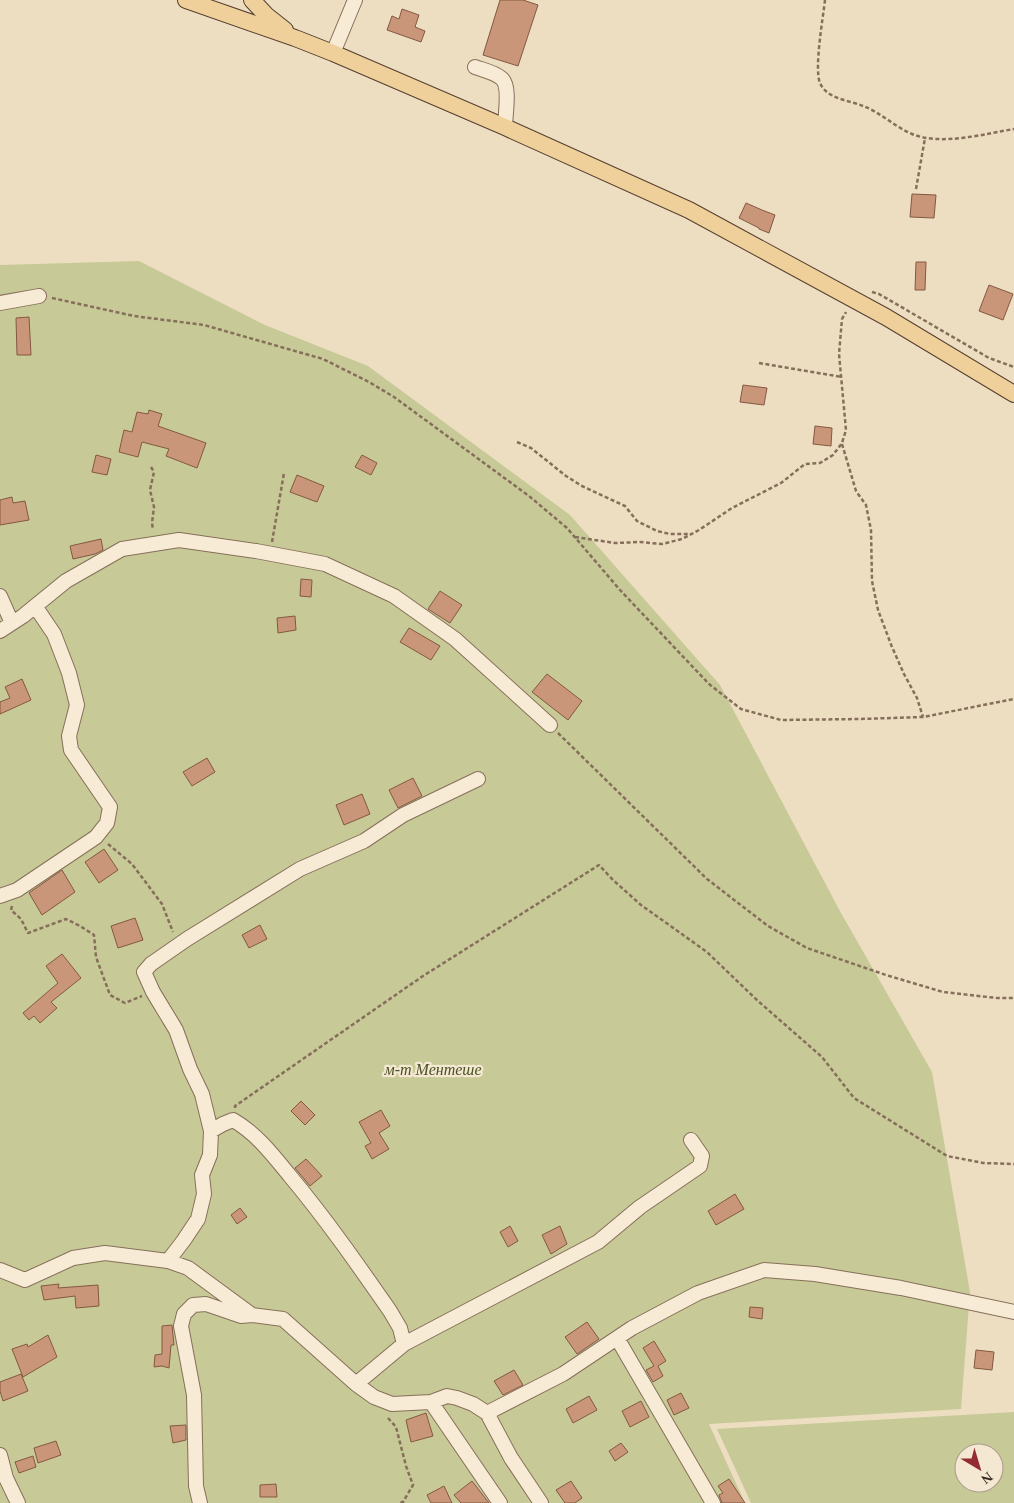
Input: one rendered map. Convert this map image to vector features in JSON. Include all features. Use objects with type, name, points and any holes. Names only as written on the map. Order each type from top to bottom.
[{"type":"main road","points":[[186,0],[215,3],[505,127],[689,210],[886,317],[1014,394]]},
{"type":"main road","points":[[252,0],[266,15],[295,38]]},
{"type":"street","points":[[333,54],[355,0]]},
{"type":"street","points":[[475,67],[499,76],[505,81],[507,91],[505,127]]},
{"type":"street","points":[[0,303],[39,296]]},
{"type":"street","points":[[0,631],[23,616],[66,581],[122,549],[179,540],[270,553],[325,564],[394,596],[455,639],[550,725]]},
{"type":"street","points":[[0,596],[12,623]]},
{"type":"street","points":[[0,896],[17,890],[96,838],[107,823],[110,807],[71,750],[69,736],[78,705],[54,634],[35,606]]},
{"type":"street","points":[[168,1261],[198,1219],[204,1194],[202,1175],[210,1155],[211,1131],[202,1094],[190,1069],[176,1030],[153,992],[144,972],[151,964],[187,939],[300,869],[364,841],[403,815],[478,779]]},
{"type":"street","points":[[211,1131],[233,1120],[245,1127],[274,1156],[312,1202],[390,1311],[400,1328],[404,1344]]},
{"type":"street","points":[[356,1384],[404,1344],[598,1242],[640,1207],[700,1166],[702,1156],[691,1140]]},
{"type":"street","points":[[0,1270],[25,1280],[73,1258],[105,1253],[168,1261],[188,1268],[252,1315]]},
{"type":"street","points":[[487,1413],[563,1374],[632,1328],[698,1293],[764,1270],[815,1274],[1014,1312]]},
{"type":"street","points":[[200,1503],[196,1486],[194,1395],[182,1326],[184,1314],[193,1305],[206,1304],[241,1316],[252,1315],[283,1319],[356,1384],[374,1397],[392,1404],[431,1402],[447,1396],[473,1404],[487,1413],[511,1458],[541,1503]]},
{"type":"street","points":[[617,1338],[713,1503]]},
{"type":"street","points":[[431,1402],[500,1503]]},
{"type":"street","points":[[0,1455],[3,1480],[18,1503]]},
{"type":"path","points":[[826,0],[817,68],[820,84],[828,94],[864,106],[911,134],[925,138],[944,139],[1014,129]]},
{"type":"path","points":[[916,190],[925,138]]},
{"type":"path","points":[[574,537],[615,543],[640,542],[662,544],[682,538],[700,530],[732,508],[781,483],[805,464],[820,463],[833,455],[842,443],[846,430],[839,354],[842,319],[854,300],[869,291],[878,294],[989,358],[1014,367]]},
{"type":"path","points":[[39,296],[134,316],[204,325],[323,359],[369,382],[394,397],[528,496],[567,528],[620,590],[709,684],[741,709],[781,720],[923,716],[1014,699]]},
{"type":"path","points":[[759,363],[842,377]]},
{"type":"path","points":[[517,442],[531,448],[566,476],[582,486],[625,506],[637,521],[656,531],[670,534],[691,534]]},
{"type":"path","points":[[842,443],[856,492],[866,505],[871,530],[872,581],[878,610],[904,674],[918,698],[923,716]]},
{"type":"path","points":[[151,467],[154,472],[150,490],[154,507],[152,523],[155,544]]},
{"type":"path","points":[[270,553],[284,473]]},
{"type":"path","points":[[550,725],[707,879],[768,926],[783,935],[807,948],[886,975],[944,992],[1014,998]]},
{"type":"path","points":[[96,838],[112,846],[132,864],[162,904],[173,932],[187,939]]},
{"type":"path","points":[[233,1120],[235,1106],[423,976],[598,864],[641,905],[707,952],[758,1001],[822,1057],[854,1098],[947,1156],[983,1163],[1014,1164]]},
{"type":"path","points":[[17,890],[11,910],[21,919],[28,933],[66,919],[94,935],[96,957],[110,995],[125,1004],[153,992]]},
{"type":"path","points":[[386,1415],[396,1427],[412,1485],[403,1502],[399,1503]]},
{"type":"green space","name":"м-т Ментeше","points":[[139,261],[265,325],[368,366],[570,515],[720,685],[841,913],[932,1072],[970,1292],[961,1409],[709,1424],[745,1503],[0,1503],[0,265]]},
{"type":"green space","points":[[1014,1412],[1014,1503],[751,1503],[717,1429]]},
{"type":"building","points":[[500,0],[523,0],[538,5],[518,66],[483,55]]},
{"type":"building","points":[[402,9],[419,15],[415,27],[425,31],[421,42],[387,30],[392,16],[399,19]]},
{"type":"building","points":[[912,194],[936,195],[934,218],[910,217]]},
{"type":"building","points":[[746,203],[775,215],[769,233],[739,218]]},
{"type":"building","points":[[916,262],[926,262],[925,290],[915,290]]},
{"type":"building","points":[[989,285],[1013,294],[1003,320],[979,311]]},
{"type":"building","points":[[29,317],[31,355],[17,355],[16,318]]},
{"type":"building","points":[[743,385],[767,388],[764,405],[740,402]]},
{"type":"building","points":[[149,410],[162,414],[158,426],[206,443],[197,468],[166,456],[169,449],[142,442],[138,457],[119,452],[124,430],[132,432],[137,412],[148,414]]},
{"type":"building","points":[[815,426],[832,428],[831,446],[813,444]]},
{"type":"building","points":[[96,455],[111,459],[107,475],[92,472]]},
{"type":"building","points":[[362,455],[377,463],[371,475],[355,467]]},
{"type":"building","points":[[297,475],[324,486],[317,502],[290,492]]},
{"type":"building","points":[[12,497],[13,503],[25,501],[29,520],[0,525],[0,500]]},
{"type":"building","points":[[101,539],[103,550],[95,554],[73,559],[70,546]]},
{"type":"building","points":[[301,579],[312,580],[311,597],[300,596]]},
{"type":"building","points":[[440,591],[462,605],[450,623],[428,609]]},
{"type":"building","points":[[295,616],[296,630],[278,633],[277,618]]},
{"type":"building","points":[[409,628],[440,646],[431,660],[400,642]]},
{"type":"building","points":[[547,674],[582,701],[568,720],[532,692]]},
{"type":"building","points":[[22,679],[31,700],[0,714],[0,702],[10,698],[5,687]]},
{"type":"building","points":[[207,758],[215,772],[192,786],[183,772]]},
{"type":"building","points":[[413,778],[422,796],[398,808],[389,790]]},
{"type":"building","points":[[362,794],[370,814],[344,825],[336,805]]},
{"type":"building","points":[[104,849],[118,870],[99,883],[85,862]]},
{"type":"building","points":[[62,870],[75,892],[42,915],[29,893]]},
{"type":"building","points":[[135,918],[143,940],[118,948],[111,926]]},
{"type":"building","points":[[260,925],[267,939],[249,948],[242,935]]},
{"type":"building","points":[[62,954],[81,978],[51,1002],[57,1008],[40,1023],[34,1016],[29,1020],[23,1013],[58,983],[46,966]]},
{"type":"building","points":[[301,1101],[315,1115],[305,1125],[291,1111]]},
{"type":"building","points":[[381,1110],[390,1126],[379,1133],[389,1149],[372,1159],[365,1146],[371,1143],[359,1122]]},
{"type":"building","points":[[306,1159],[322,1176],[310,1186],[295,1168]]},
{"type":"building","points":[[735,1194],[744,1209],[716,1225],[708,1211]]},
{"type":"building","points":[[240,1208],[247,1217],[237,1224],[231,1215]]},
{"type":"building","points":[[510,1226],[518,1241],[508,1247],[500,1232]]},
{"type":"building","points":[[560,1226],[567,1244],[551,1254],[542,1235]]},
{"type":"building","points":[[59,1284],[58,1288],[98,1285],[99,1306],[76,1308],[75,1296],[44,1300],[41,1286]]},
{"type":"building","points":[[750,1307],[763,1308],[762,1319],[749,1317]]},
{"type":"building","points":[[587,1322],[599,1339],[577,1354],[565,1337]]},
{"type":"building","points":[[172,1325],[174,1345],[171,1345],[169,1368],[162,1366],[154,1367],[155,1355],[162,1354],[162,1326]]},
{"type":"building","points":[[48,1335],[57,1357],[23,1377],[12,1349],[27,1344],[28,1347]]},
{"type":"building","points":[[654,1341],[666,1361],[658,1366],[663,1376],[653,1382],[646,1370],[654,1366],[643,1348]]},
{"type":"building","points":[[976,1350],[994,1352],[992,1370],[974,1368]]},
{"type":"building","points":[[514,1370],[523,1385],[503,1395],[494,1381]]},
{"type":"building","points":[[21,1374],[28,1391],[3,1401],[0,1382]]},
{"type":"building","points":[[681,1393],[689,1408],[674,1415],[667,1400]]},
{"type":"building","points":[[589,1396],[597,1410],[573,1423],[566,1409]]},
{"type":"building","points":[[641,1401],[649,1417],[630,1427],[622,1411]]},
{"type":"building","points":[[426,1413],[433,1436],[411,1442],[406,1420]]},
{"type":"building","points":[[186,1425],[186,1440],[173,1443],[170,1426]]},
{"type":"building","points":[[56,1441],[61,1455],[38,1463],[34,1448]]},
{"type":"building","points":[[621,1443],[628,1452],[615,1461],[609,1451]]},
{"type":"building","points":[[33,1456],[36,1467],[19,1473],[15,1462]]},
{"type":"building","points":[[729,1479],[745,1503],[722,1503],[719,1495],[723,1493],[718,1486]]},
{"type":"building","points":[[472,1481],[489,1503],[461,1503],[454,1495]]},
{"type":"building","points":[[571,1481],[582,1498],[575,1503],[565,1503],[556,1490]]},
{"type":"building","points":[[276,1484],[277,1497],[260,1497],[260,1485]]},
{"type":"building","points":[[444,1486],[452,1503],[431,1503],[427,1495]]}]
